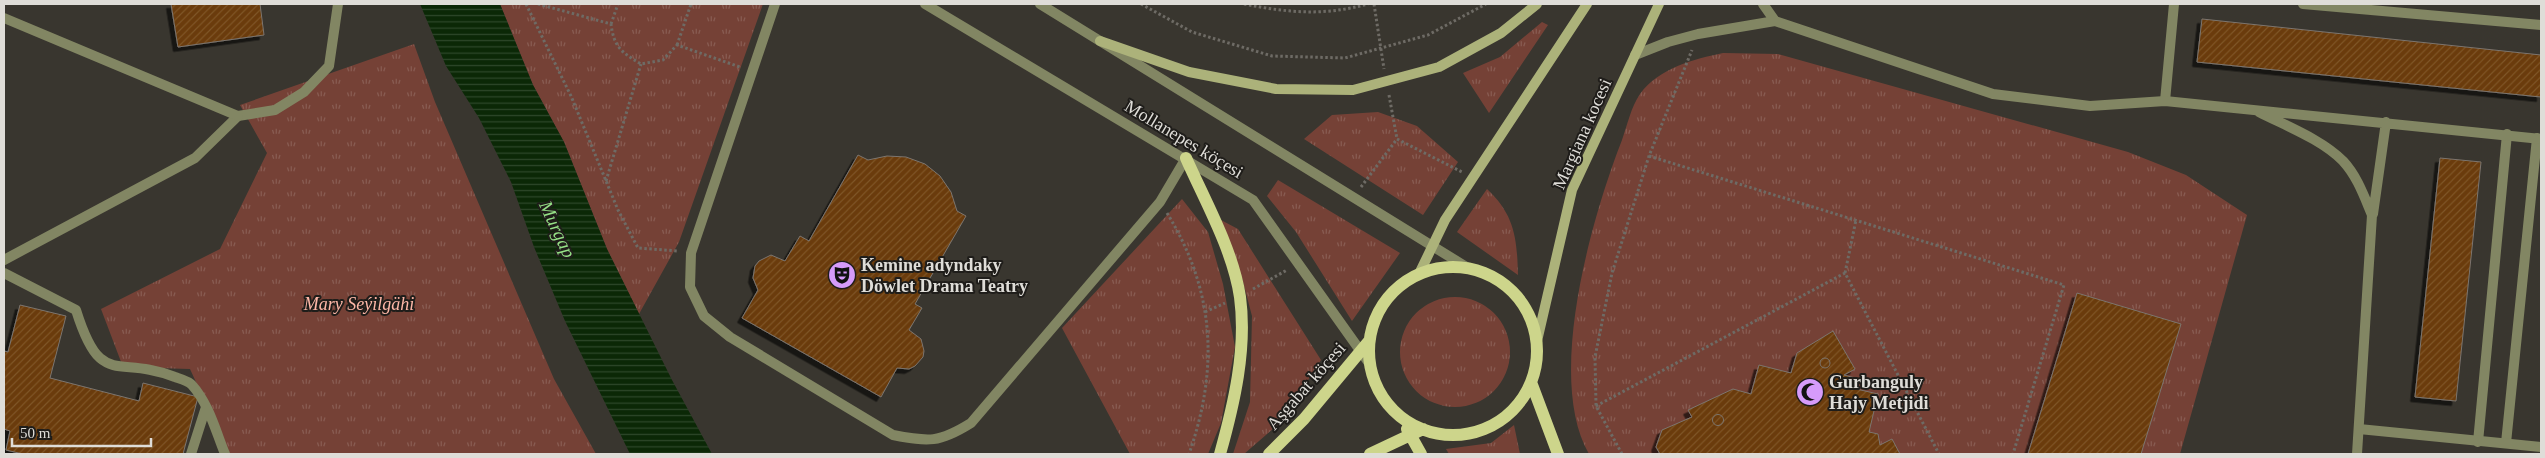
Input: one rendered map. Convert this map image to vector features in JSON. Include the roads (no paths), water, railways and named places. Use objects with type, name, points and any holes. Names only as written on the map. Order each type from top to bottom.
[{"type":"main road","points":[[1100,41],[1189,72],[1276,89],[1353,90],[1439,67],[1501,33],[1537,4]]},
{"type":"main road","points":[[1419,274],[1445,220],[1587,4]]},
{"type":"main road","name":"Margiana kocesi","points":[[1537,340],[1572,190],[1659,4]]},
{"type":"main road","points":[[1186,158],[1231,265],[1240,297],[1241,340],[1234,404],[1220,454]]},
{"type":"main road","points":[[1443,267],[1468,268],[1493,276],[1514,293],[1530,315],[1537,340],[1537,362],[1531,382],[1518,405],[1498,422],[1474,432],[1448,435],[1423,429],[1400,416],[1386,402],[1376,385],[1365,346],[1374,320],[1385,301],[1400,285],[1419,274],[1443,267]]},
{"type":"main road","name":"Aşgabat köçesi","points":[[1269,454],[1304,419],[1365,346]]},
{"type":"main road","points":[[1531,382],[1558,454]]},
{"type":"main road","points":[[1400,416],[1421,454]]},
{"type":"main road","points":[[1370,454],[1423,429]]},
{"type":"street","points":[[4,18],[238,116],[275,110],[304,92],[328,66],[338,4]]},
{"type":"street","points":[[775,4],[691,253],[690,288],[704,316],[730,337],[892,435],[921,440],[949,437],[971,423],[1160,202],[1186,158]]},
{"type":"street","name":"Mollanepes köçesi","points":[[925,4],[1186,158],[1253,200],[1365,346]]},
{"type":"street","points":[[1040,4],[1434,245],[1468,268]]},
{"type":"street","points":[[1763,4],[1774,22]]},
{"type":"street","points":[[2165,101],[2174,4]]},
{"type":"street","points":[[2302,4],[2541,25]]},
{"type":"street","points":[[1635,55],[1668,42],[1698,34],[1774,22],[1992,94],[2090,106],[2165,101],[2508,134],[2539,139],[2506,443]]},
{"type":"street","points":[[2253,109],[2320,144],[2342,160],[2357,180],[2372,215]]},
{"type":"street","points":[[4,260],[195,158],[238,116]]},
{"type":"street","points":[[2357,454],[2372,215],[2386,122]]},
{"type":"street","points":[[2478,442],[2508,134]]},
{"type":"street","points":[[4,273],[76,310],[85,337],[97,358],[112,366],[166,374],[191,383],[206,407],[225,454]]},
{"type":"street","points":[[191,454],[206,407]]},
{"type":"street","points":[[2359,429],[2541,447]]},
{"type":"water","name":"Murgap","points":[[420,4],[500,4],[533,85],[564,142],[607,249],[672,380],[712,454],[630,454],[565,321],[534,247],[511,182],[479,118],[446,66]]},
{"type":"place","name":"Kemine adyndaky Döwlet Drama Teatry","points":[[842,275]]},
{"type":"place","name":"Gurbanguly Hajy Metjidi","points":[[1810,392]]},
{"type":"park label","name":"Mary Seýilgähi","points":[[359,304]]}]
